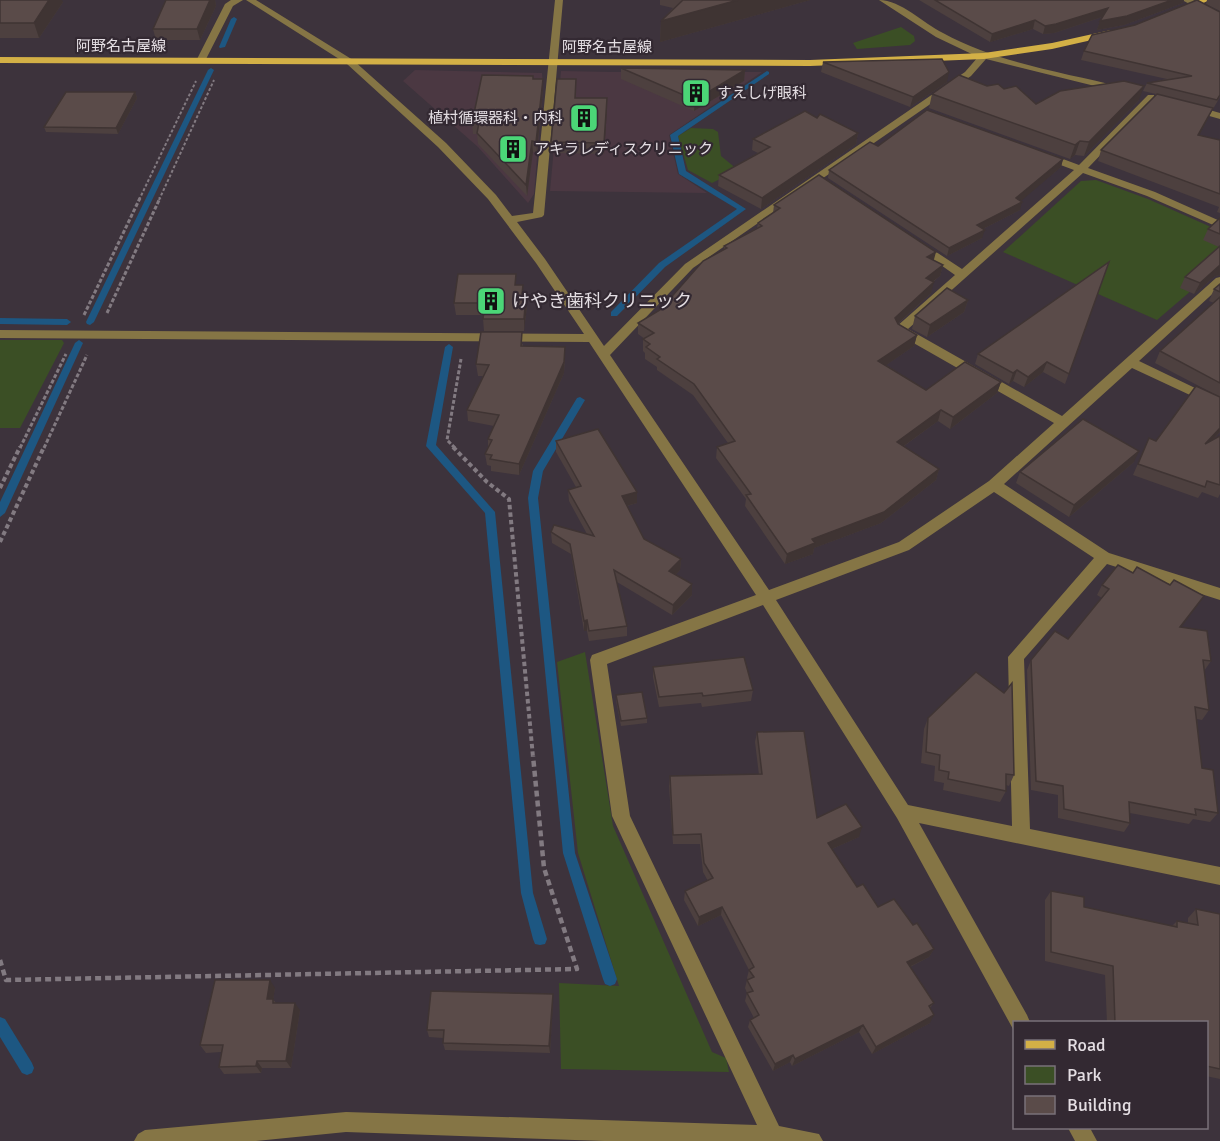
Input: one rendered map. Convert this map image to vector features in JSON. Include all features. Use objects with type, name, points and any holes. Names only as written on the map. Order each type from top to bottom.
[{"type":"main road","points":[[1173,13],[1191,2],[1206,0]]},
{"type":"main road","name":"阿野名古屋線","points":[[0,60],[810,63],[984,56],[1052,46],[1117,32]]},
{"type":"street","points":[[203,61],[229,4],[239,0]]},
{"type":"street","points":[[251,0],[350,62],[442,145],[492,197],[510,220],[594,338],[766,597],[903,812],[1019,1021]]},
{"type":"street","points":[[510,220],[538,215],[559,0]]},
{"type":"street","points":[[883,0],[939,35],[984,56],[1145,95],[1081,169],[900,330],[1063,422]]},
{"type":"street","points":[[1191,2],[1220,17]]},
{"type":"street","points":[[604,354],[689,267],[823,182],[921,111],[968,74],[984,56]]},
{"type":"street","points":[[1179,104],[1220,116]]},
{"type":"street","points":[[1037,153],[1150,194],[1220,225]]},
{"type":"street","points":[[914,242],[962,274]]},
{"type":"street","points":[[773,1136],[621,816],[597,660],[904,546],[994,485],[1220,281]]},
{"type":"street","points":[[0,334],[594,338]]},
{"type":"street","points":[[1130,362],[1220,405]]},
{"type":"street","points":[[994,485],[1104,557],[1220,594]]},
{"type":"street","points":[[1021,836],[1016,657],[1104,557]]},
{"type":"street","points":[[903,812],[1220,876]]},
{"type":"street","points":[[146,1141],[346,1122],[773,1136],[812,1141]]},
{"type":"path","points":[[0,488],[75,335],[203,61]]},
{"type":"path","points":[[0,542],[223,61]]},
{"type":"path","points":[[0,960],[6,980],[577,969],[544,868],[509,499],[487,482],[447,440],[465,337]]},
{"type":"shaded area","points":[[415,70],[542,73],[543,86],[534,194],[528,203],[478,147],[403,81]]},
{"type":"shaded area","points":[[561,71],[762,72],[669,135],[678,174],[707,193],[550,191]]},
{"type":"green space","points":[[901,27],[914,36],[915,41],[910,45],[857,49],[853,43]]},
{"type":"green space","points":[[691,128],[713,129],[718,132],[721,156],[738,170],[712,183],[688,170],[678,136]]},
{"type":"green space","points":[[1096,180],[1148,199],[1220,231],[1220,266],[1157,320],[1003,252],[1081,181]]},
{"type":"green space","points":[[0,340],[62,340],[64,343],[20,428],[0,428]]},
{"type":"green space","points":[[585,652],[613,826],[712,1052],[726,1058],[729,1072],[561,1069],[559,983],[619,986],[578,853],[557,662]]},
{"type":"building","points":[[0,0],[49,0],[34,23],[0,23]]},
{"type":"building","points":[[166,0],[210,0],[197,29],[153,29]]},
{"type":"building","points":[[683,0],[738,0],[661,21]]},
{"type":"building","points":[[935,0],[1172,0],[1127,16],[1100,21],[1108,8],[1045,26],[1035,20],[992,34]]},
{"type":"building","points":[[1197,0],[1220,12],[1220,95],[1217,100],[1147,83],[1192,76],[1084,51],[1092,35],[1135,25]]},
{"type":"building","points":[[942,59],[949,72],[913,97],[823,62]]},
{"type":"building","points":[[621,68],[745,70],[695,100]]},
{"type":"building","points":[[482,75],[533,76],[533,79],[543,79],[536,142],[532,141],[526,185],[477,133],[479,123],[472,123]]},
{"type":"building","points":[[959,75],[987,86],[998,84],[1004,89],[1016,86],[1036,104],[1060,91],[1124,81],[1144,86],[1089,142],[1080,141],[1075,145],[932,94]]},
{"type":"building","points":[[557,79],[576,79],[575,98],[607,98],[604,143],[551,142]]},
{"type":"building","points":[[66,92],[135,92],[116,128],[44,127]]},
{"type":"building","points":[[1157,94],[1213,108],[1198,135],[1220,140],[1220,194],[1101,150]]},
{"type":"building","points":[[927,110],[1063,159],[1016,198],[1022,202],[977,225],[985,230],[949,248],[829,170],[870,142],[878,146]]},
{"type":"building","points":[[805,111],[817,118],[820,114],[858,133],[762,198],[719,175],[770,147],[753,139]]},
{"type":"building","points":[[819,175],[936,252],[927,257],[943,265],[926,278],[934,282],[895,318],[898,324],[917,335],[878,361],[926,390],[965,362],[1001,382],[953,417],[941,410],[897,442],[939,469],[884,512],[812,539],[815,543],[787,554],[746,495],[751,494],[717,447],[735,441],[694,384],[657,359],[660,357],[646,347],[650,344],[643,339],[654,333],[638,323],[660,310],[703,261],[727,248],[724,246],[762,226],[758,223],[780,208],[774,205]]},
{"type":"building","points":[[1220,218],[1220,234],[1208,229]]},
{"type":"building","points":[[1220,246],[1220,265],[1200,283],[1185,277]]},
{"type":"building","points":[[1109,262],[1069,374],[1047,362],[1028,377],[1017,370],[1013,373],[978,354]]},
{"type":"building","points":[[458,274],[516,274],[515,285],[523,285],[522,294],[526,294],[524,319],[483,319],[485,303],[454,303]]},
{"type":"building","points":[[1220,284],[1220,292],[1214,289]]},
{"type":"building","points":[[947,288],[968,300],[930,325],[915,316]]},
{"type":"building","points":[[1220,297],[1220,383],[1160,351]]},
{"type":"building","points":[[481,332],[522,332],[521,346],[565,347],[564,362],[519,464],[490,459],[492,455],[485,454],[492,440],[488,439],[499,415],[467,410],[489,365],[476,364]]},
{"type":"building","points":[[1196,386],[1220,397],[1220,428],[1205,444],[1220,436],[1220,485],[1207,481],[1205,487],[1138,464],[1149,438],[1156,441]]},
{"type":"building","points":[[1083,419],[1139,451],[1074,505],[1020,472]]},
{"type":"building","points":[[598,429],[637,492],[622,496],[644,539],[681,559],[669,571],[692,584],[673,605],[614,570],[627,626],[589,631],[587,620],[584,621],[570,544],[551,532],[554,525],[594,536],[568,490],[581,486],[556,441]]},
{"type":"building","points":[[1118,565],[1133,573],[1137,567],[1170,585],[1174,580],[1204,596],[1180,627],[1207,631],[1211,661],[1203,660],[1209,710],[1195,707],[1202,768],[1213,770],[1218,813],[1195,809],[1196,815],[1129,802],[1130,823],[1064,809],[1063,786],[1036,781],[1031,660],[1055,631],[1068,639],[1109,589],[1102,585]]},
{"type":"building","points":[[744,657],[753,690],[703,696],[702,693],[659,697],[653,667]]},
{"type":"building","points":[[976,672],[1004,693],[1012,683],[1014,775],[1006,774],[1006,791],[948,779],[949,772],[939,770],[940,755],[926,752],[928,718]]},
{"type":"building","points":[[642,692],[647,718],[621,721],[616,695]]},
{"type":"building","points":[[804,731],[817,818],[846,804],[862,827],[828,843],[857,887],[863,884],[878,907],[894,899],[913,925],[917,923],[934,949],[907,962],[934,1003],[929,1006],[934,1015],[876,1047],[863,1025],[795,1059],[793,1055],[775,1064],[750,1020],[759,1015],[747,993],[753,991],[747,980],[754,977],[749,970],[754,967],[722,907],[699,917],[685,891],[713,878],[704,863],[701,834],[673,835],[670,776],[762,774],[757,732]]},
{"type":"building","points":[[1051,891],[1084,897],[1084,907],[1177,927],[1177,921],[1198,925],[1196,909],[1220,914],[1220,1069],[1208,1066],[1208,1021],[1115,1021],[1113,966],[1051,952]]},
{"type":"building","points":[[215,980],[270,980],[267,999],[273,999],[273,1003],[295,1003],[286,1061],[257,1061],[256,1066],[219,1067],[223,1045],[200,1045]]},
{"type":"building","points":[[431,991],[553,994],[549,1046],[443,1043],[444,1030],[427,1030]]},
{"type":"waterway","points":[[222,47],[234,19]]},
{"type":"waterway","points":[[90,322],[211,70]]},
{"type":"waterway","points":[[614,314],[662,265],[742,209],[682,172],[674,135],[767,73]]},
{"type":"waterway","points":[[0,321],[67,322]]},
{"type":"waterway","points":[[0,513],[79,343]]},
{"type":"waterway","points":[[449,347],[431,446],[490,512],[527,893],[540,939]]},
{"type":"waterway","points":[[580,400],[538,471],[533,498],[569,853],[610,979]]},
{"type":"waterway","points":[[0,1024],[27,1068]]},
{"type":"place","name":"すえしげ眼科","points":[[696,93]]},
{"type":"place","name":"植村循環器科・内科","points":[[584,118]]},
{"type":"place","name":"アキラレディスクリニック","points":[[513,149]]},
{"type":"place","name":"けやき歯科クリニック","points":[[491,301]]}]
